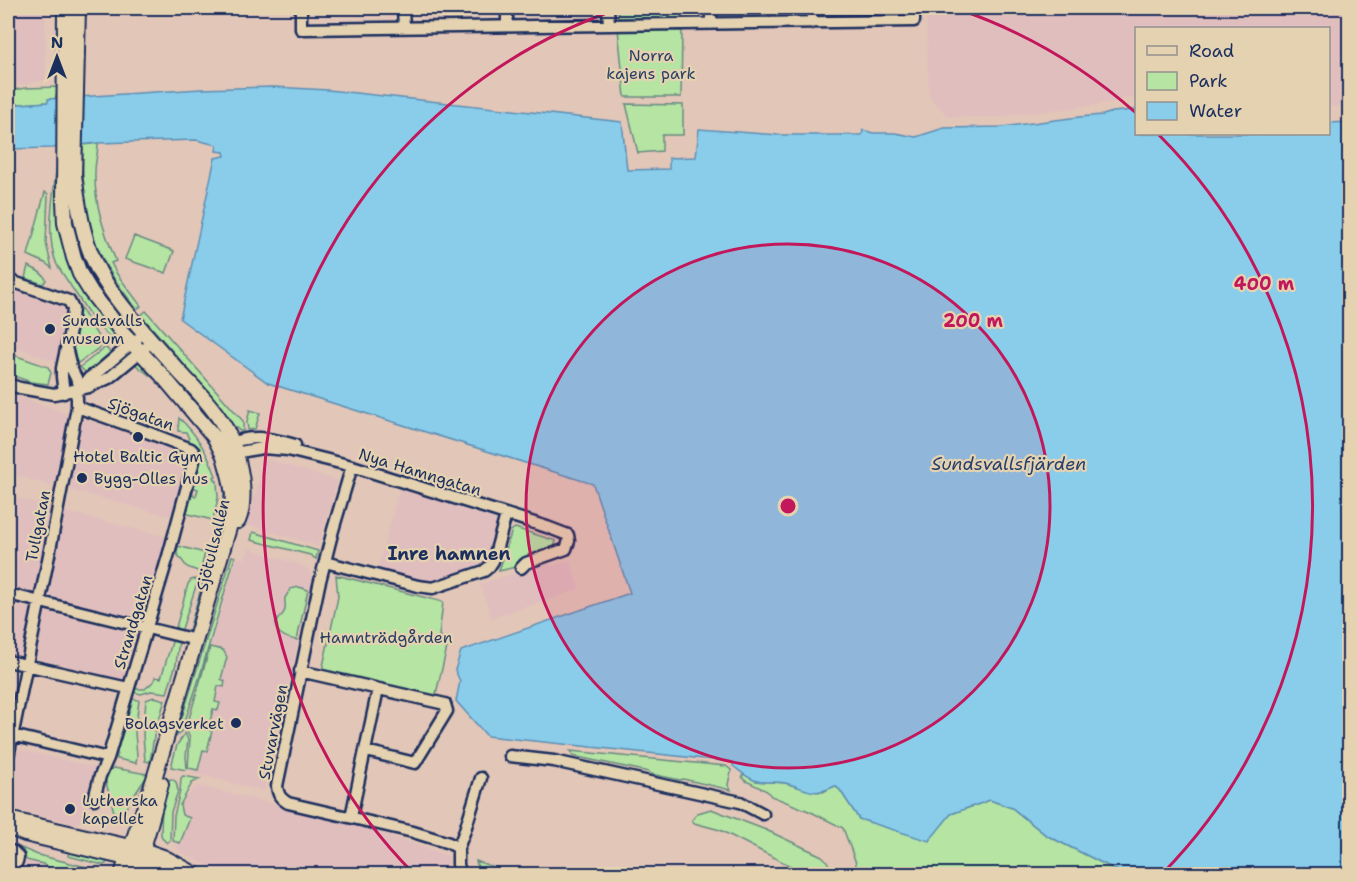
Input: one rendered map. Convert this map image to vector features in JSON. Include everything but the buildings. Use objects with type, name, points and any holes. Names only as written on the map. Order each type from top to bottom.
[{"type":"main road","points":[[65,8],[70,98]]},
{"type":"main road","points":[[69,146],[70,98],[78,8]]},
{"type":"main road","name":"Sjötullsallén","points":[[69,146],[77,200],[86,241],[93,258],[115,296],[148,338],[215,413],[227,431],[233,494],[231,521],[154,779],[135,858]]},
{"type":"main road","name":"Sjötullsallén","points":[[69,146],[65,224],[80,274],[103,309],[228,450],[240,473],[242,490],[242,503],[227,565],[135,858]]},
{"type":"main road","points":[[8,819],[135,858],[169,874]]},
{"type":"main road","points":[[8,827],[26,834],[135,858],[162,857],[194,874]]},
{"type":"main road","points":[[122,874],[135,858]]},
{"type":"street","points":[[301,8],[301,29],[914,21],[914,8]]},
{"type":"street","points":[[403,8],[404,27]]},
{"type":"street","points":[[507,8],[507,25]]},
{"type":"street","points":[[608,8],[609,25]]},
{"type":"street","points":[[711,8],[711,24]]},
{"type":"street","points":[[812,8],[812,23]]},
{"type":"street","points":[[8,280],[69,301],[73,309],[62,377],[73,390]]},
{"type":"street","points":[[8,384],[42,393],[54,394],[73,390],[148,338]]},
{"type":"street","points":[[67,348],[73,390]]},
{"type":"street","name":"Tullgatan","points":[[8,757],[10,735],[77,407],[77,398],[73,390]]},
{"type":"street","name":"Sjögatan","points":[[77,407],[140,429],[194,452]]},
{"type":"street","name":"Nya Hamngatan","points":[[228,450],[262,448],[288,450],[351,466],[568,535],[569,541],[566,549],[526,563],[521,568]]},
{"type":"street","name":"Strandgatan","points":[[94,799],[175,533],[195,458],[194,452]]},
{"type":"street","name":"Stuvarvägen","points":[[351,466],[325,562],[300,672],[277,786],[278,793],[280,798],[288,803],[436,838],[458,848]]},
{"type":"street","points":[[325,562],[433,588],[484,571],[489,567],[493,561],[506,515]]},
{"type":"street","points":[[8,594],[196,640]]},
{"type":"street","points":[[8,661],[128,688]]},
{"type":"street","points":[[300,672],[445,704],[447,711],[415,763],[366,751]]},
{"type":"street","points":[[351,817],[378,689]]},
{"type":"street","points":[[10,735],[108,758]]},
{"type":"street","points":[[510,756],[554,761],[740,802],[763,814]]},
{"type":"street","points":[[460,874],[458,848],[481,778]]},
{"type":"street","points":[[8,850],[14,852],[18,857],[14,868],[8,870]]},
{"type":"shaded area","points":[[8,8],[45,8],[45,80],[8,87]]},
{"type":"shaded area","points":[[926,8],[1349,8],[1349,105],[1330,107],[1330,27],[1135,27],[1135,98],[1095,105],[996,117],[949,117],[929,97]]},
{"type":"shaded area","points":[[8,288],[66,309],[69,313],[59,359],[55,361],[8,345]]},
{"type":"shaded area","points":[[8,393],[65,413],[68,419],[56,480],[50,485],[8,473]]},
{"type":"shaded area","points":[[84,419],[191,454],[175,512],[169,516],[71,490],[67,485],[80,422]]},
{"type":"shaded area","points":[[266,459],[338,481],[318,546],[246,524]]},
{"type":"shaded area","points":[[400,489],[500,519],[487,565],[429,584],[377,570]]},
{"type":"shaded area","points":[[8,496],[53,507],[36,590],[32,593],[8,588]]},
{"type":"shaded area","points":[[62,511],[167,537],[142,623],[44,597]]},
{"type":"shaded area","points":[[249,548],[305,567],[312,578],[264,791],[192,773],[223,651],[209,646],[237,557],[245,559]]},
{"type":"shaded area","points":[[570,560],[580,589],[492,618],[480,584],[549,563],[551,566]]},
{"type":"shaded area","points":[[8,603],[32,609],[23,655],[19,657],[8,655]]},
{"type":"shaded area","points":[[42,610],[138,634],[124,681],[33,658]]},
{"type":"shaded area","points":[[15,748],[95,768],[81,821],[76,824],[8,808],[8,783]]},
{"type":"shaded area","points":[[198,786],[348,821],[448,856],[449,871],[446,874],[225,874],[180,852],[177,848],[178,808],[183,799]]},
{"type":"shaded area","points":[[26,860],[43,864],[60,874],[8,874],[19,873]]},
{"type":"green space","name":"Norra kajens park","points":[[618,8],[681,8],[681,18],[618,18]]},
{"type":"green space","name":"Norra kajens park","points":[[618,29],[682,31],[681,97],[625,97]]},
{"type":"green space","points":[[59,87],[55,99],[49,99],[49,102],[8,105],[8,91]]},
{"type":"green space","name":"Norra kajens park","points":[[626,104],[683,105],[683,135],[662,135],[662,151],[638,153]]},
{"type":"green space","points":[[98,143],[95,168],[96,195],[104,228],[116,261],[111,263],[141,306],[137,309],[107,267],[90,223],[84,192],[83,145]]},
{"type":"green space","points":[[59,167],[62,232],[117,332],[110,337],[95,323],[57,265],[53,254],[51,218],[56,170]]},
{"type":"green space","points":[[45,192],[48,194],[46,243],[52,268],[28,255]]},
{"type":"green space","points":[[134,236],[174,251],[166,273],[125,259]]},
{"type":"green space","points":[[28,266],[43,275],[46,280],[43,284],[25,278]]},
{"type":"green space","points":[[79,305],[103,345],[78,363],[74,356],[73,342],[78,314],[76,307]]},
{"type":"green space","points":[[146,311],[243,421],[243,431],[233,425],[221,407],[141,315]]},
{"type":"green space","points":[[106,347],[112,356],[89,372],[86,373],[80,367]]},
{"type":"green space","points":[[8,353],[48,367],[51,373],[48,384],[31,382],[8,374]]},
{"type":"green space","points":[[139,362],[147,366],[205,433],[227,475],[227,524],[219,522],[224,499],[224,485],[213,451],[164,387],[134,363]]},
{"type":"green space","points":[[250,410],[260,413],[255,429],[248,430],[247,421]]},
{"type":"green space","points":[[179,418],[201,445],[216,476],[214,477],[217,481],[218,498],[213,520],[184,513],[190,494],[196,496],[198,489],[192,487],[192,446],[186,432],[178,431]]},
{"type":"green space","points":[[515,528],[556,541],[554,548],[518,560],[520,566],[499,571],[512,530]]},
{"type":"green space","points":[[253,532],[318,551],[316,559],[310,555],[251,540]]},
{"type":"green space","points":[[178,546],[205,553],[200,572],[187,567],[177,554]]},
{"type":"green space","points":[[212,550],[219,552],[193,629],[189,630]]},
{"type":"green space","points":[[232,556],[235,557],[199,679],[182,730],[176,737]]},
{"type":"green space","name":"Hamnträdgården","points":[[336,575],[443,602],[439,636],[449,639],[435,698],[322,671],[338,597]]},
{"type":"green space","points":[[195,579],[198,580],[181,632],[175,631],[188,584]]},
{"type":"green space","points":[[299,587],[308,590],[297,640],[281,634],[276,624],[285,610],[285,598],[290,589]]},
{"type":"green space","points":[[173,639],[179,640],[176,664],[167,693],[133,692],[134,689],[145,689],[155,677],[161,678]]},
{"type":"green space","points":[[210,647],[223,650],[227,657],[221,679],[225,681],[224,687],[218,686],[215,702],[220,703],[218,710],[213,709],[208,730],[212,731],[207,751],[203,750],[198,770],[188,768],[190,738],[186,729]]},
{"type":"green space","points":[[154,697],[165,700],[154,736],[150,762],[145,761],[143,735],[146,700]]},
{"type":"green space","points":[[133,699],[139,700],[135,733],[136,763],[117,759],[117,751]]},
{"type":"green space","points":[[185,733],[188,740],[186,770],[171,767],[177,745]]},
{"type":"green space","points":[[570,751],[726,766],[731,770],[728,785],[731,790],[573,756]]},
{"type":"green space","points":[[114,768],[147,774],[122,814],[114,812],[105,779],[107,771]]},
{"type":"green space","points":[[744,774],[756,781],[785,783],[812,791],[823,792],[834,786],[840,790],[859,819],[951,814],[990,800],[1012,808],[1046,835],[1124,874],[856,874],[856,863],[843,828],[771,796],[767,791],[744,780],[742,776]]},
{"type":"green space","points":[[183,776],[200,779],[192,783],[180,805],[182,815],[190,818],[180,843],[173,841],[174,816]]},
{"type":"green space","points":[[172,779],[176,782],[178,791],[171,812],[170,840],[167,843],[161,834],[162,801],[167,780]]},
{"type":"green space","points":[[711,809],[766,830],[822,856],[830,869],[829,874],[806,874],[720,830],[694,823],[692,820],[698,813]]},
{"type":"green space","points":[[21,848],[38,855],[94,869],[103,874],[60,874],[43,864],[26,860]]},
{"type":"green space","points":[[69,852],[107,861],[103,865],[68,856]]},
{"type":"green space","points":[[476,861],[514,874],[480,874]]},
{"type":"water","name":"Sundsvallsfjärden","points":[[273,87],[328,90],[622,122],[627,170],[669,169],[669,158],[696,157],[699,129],[779,135],[862,135],[863,130],[916,137],[944,128],[1002,127],[1134,110],[1135,135],[1330,135],[1330,123],[1349,122],[1349,874],[1124,874],[1046,835],[1012,808],[990,800],[951,814],[929,841],[859,819],[835,786],[814,792],[785,783],[757,781],[747,777],[733,766],[733,762],[487,736],[456,701],[460,681],[455,670],[461,651],[630,593],[593,484],[268,383],[180,319],[215,158],[225,156],[224,152],[216,151],[217,145],[196,140],[8,149],[8,105],[48,102],[48,99],[201,89]]},
{"type":"place","name":"Sundsvalls museum","points":[[50,329]]},
{"type":"place","name":"Hotel Baltic Gym","points":[[138,437]]},
{"type":"place","name":"Bygg-Olles hus","points":[[82,478]]},
{"type":"place","name":"Bolagsverket","points":[[236,723]]},
{"type":"place","name":"Lutherska kapellet","points":[[70,809]]},
{"type":"district","name":"Inre hamnen","points":[[449,554]]}]
